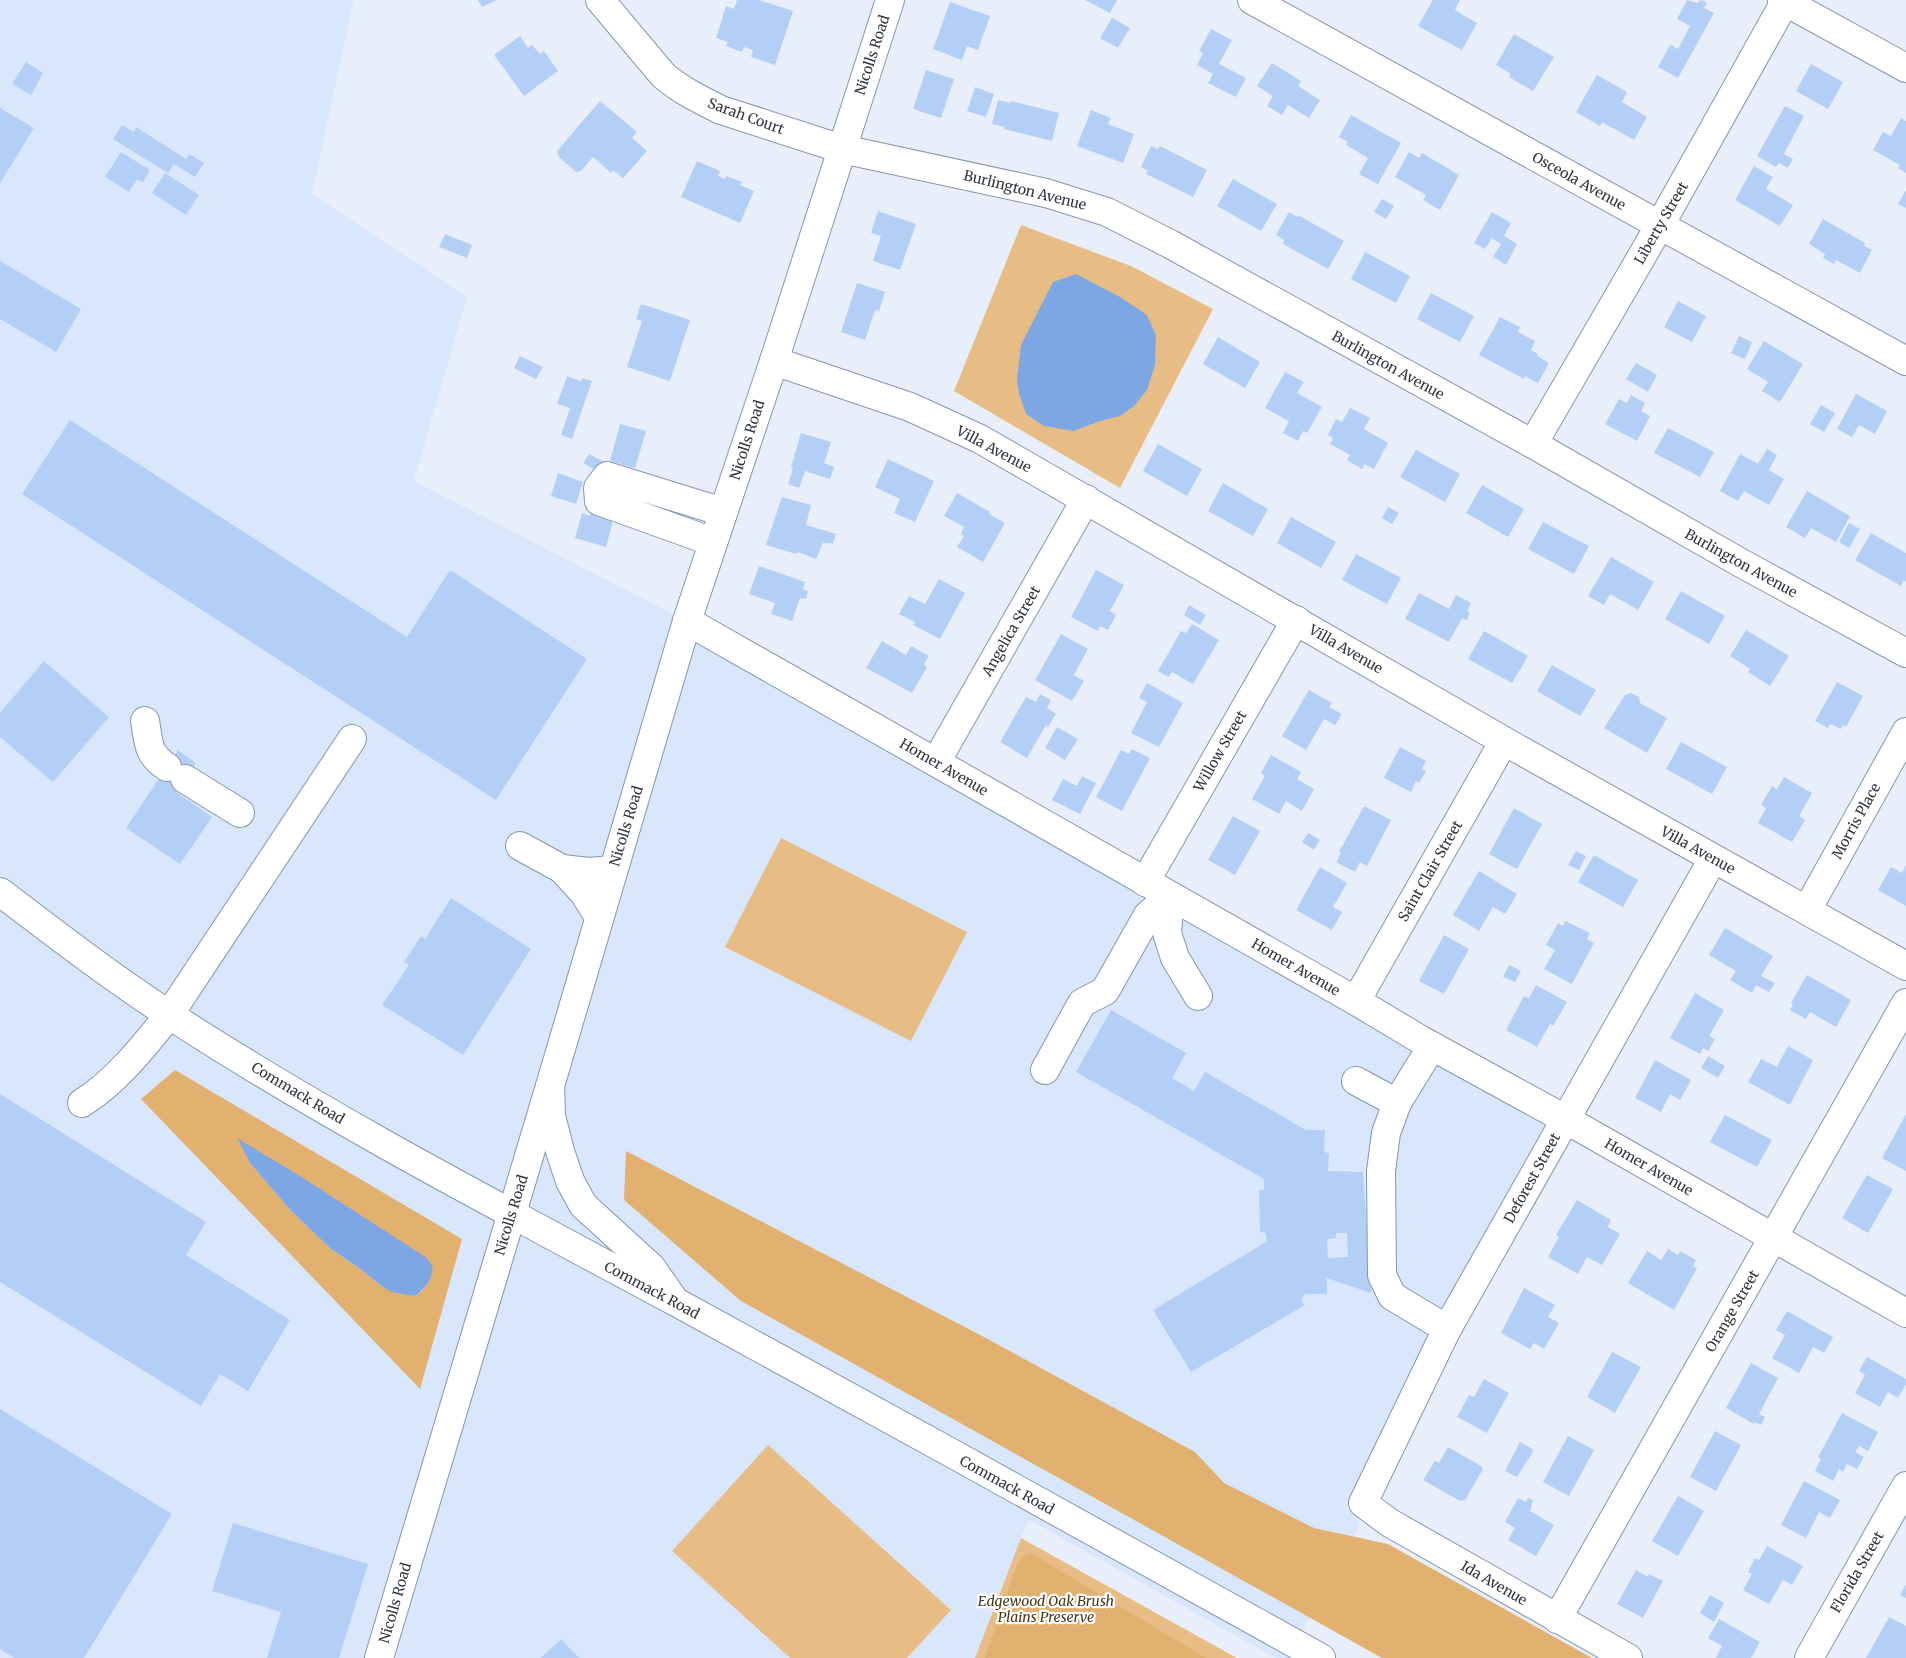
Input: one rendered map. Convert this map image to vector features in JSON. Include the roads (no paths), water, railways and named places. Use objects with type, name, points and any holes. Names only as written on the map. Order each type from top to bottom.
[{"type":"street","name":"Sarah Court","points":[[600,0],[650,61],[672,83],[721,110],[842,149]]},
{"type":"street","name":"Nicolls Road","points":[[379,1658],[687,620],[774,361],[890,0]]},
{"type":"street","name":"Osceola Avenue","points":[[1252,0],[1906,361]]},
{"type":"street","name":"Liberty Street","points":[[1533,444],[1660,225],[1784,1]]},
{"type":"street","points":[[1784,1],[1906,68]]},
{"type":"street","name":"Burlington Avenue","points":[[842,149],[1046,193],[1107,212],[1170,244],[1533,444],[1906,654]]},
{"type":"street","name":"Villa Avenue","points":[[774,361],[910,407],[980,439],[1504,741],[1906,966]]},
{"type":"street","points":[[713,542],[599,501],[598,488],[607,476],[723,512]]},
{"type":"street","name":"Angelica Street","points":[[936,762],[1086,499]]},
{"type":"street","name":"Homer Avenue","points":[[687,620],[1432,1046],[1565,1119],[1906,1313]]},
{"type":"street","name":"Willow Street","points":[[1145,882],[1296,620]]},
{"type":"street","points":[[145,721],[150,748],[156,760],[240,814]]},
{"type":"street","name":"Morris Place","points":[[1807,910],[1906,732]]},
{"type":"street","points":[[82,1103],[100,1092],[148,1041],[170,1014],[352,738]]},
{"type":"street","name":"Saint Clair Street","points":[[1356,1001],[1504,741]]},
{"type":"street","points":[[520,846],[562,869],[584,893],[599,917]]},
{"type":"street","name":"Deforest Street","points":[[1362,1503],[1447,1329],[1713,859]]},
{"type":"street","points":[[562,869],[590,872],[613,870]]},
{"type":"street","name":"Commack Road","points":[[0,892],[101,968],[283,1085],[512,1215],[676,1302],[1321,1658]]},
{"type":"street","points":[[1170,896],[1167,933],[1175,958],[1198,996]]},
{"type":"street","points":[[1045,1070],[1082,1003],[1105,992],[1148,915],[1170,896]]},
{"type":"street","name":"Orange Street","points":[[1557,1619],[1906,1003]]},
{"type":"street","points":[[1432,1046],[1397,1103],[1386,1133],[1381,1171],[1382,1275],[1392,1296],[1447,1329]]},
{"type":"street","points":[[1356,1081],[1397,1103]]},
{"type":"street","points":[[550,1086],[551,1116],[560,1151],[570,1181],[583,1205],[651,1267],[676,1302]]},
{"type":"street","name":"Florida Street","points":[[1809,1658],[1906,1486]]},
{"type":"street","name":"Ida Avenue","points":[[1362,1503],[1390,1523],[1628,1658]]},
{"type":"water","points":[[1076,274],[1120,297],[1147,315],[1156,335],[1155,365],[1147,390],[1134,406],[1120,416],[1074,431],[1044,426],[1026,414],[1019,394],[1017,380],[1021,345],[1053,282]]},
{"type":"water","points":[[237,1138],[424,1256],[432,1266],[432,1275],[425,1287],[415,1296],[392,1292],[331,1249],[291,1211],[250,1163]]},
{"type":"park label","name":"Edgewood Oak Brush Plains Preserve","points":[[1046,1609]]}]
